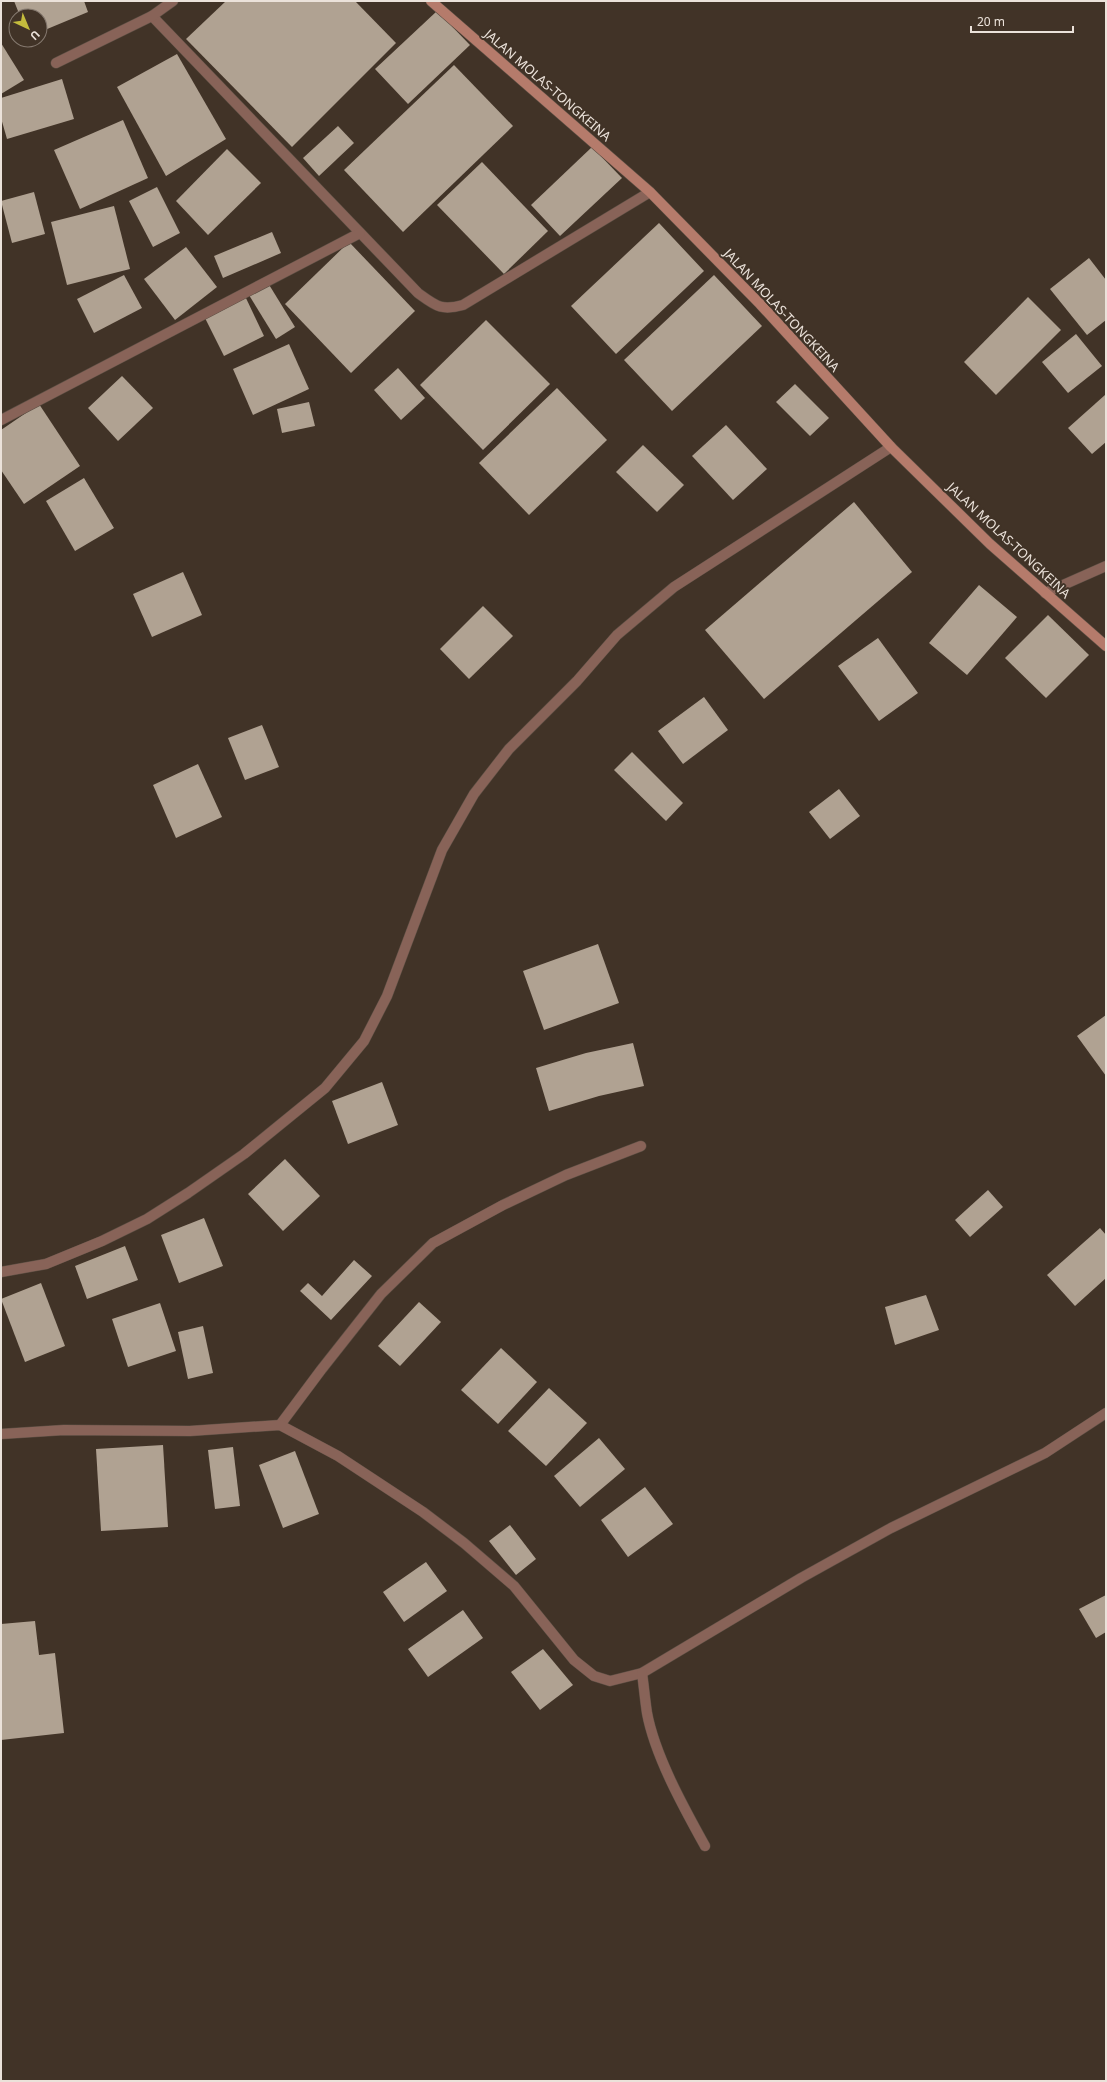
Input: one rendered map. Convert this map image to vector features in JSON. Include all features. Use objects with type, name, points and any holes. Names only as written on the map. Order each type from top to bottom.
[{"type":"main road","name":"JALAN MOLAS-TONGKEINA","points":[[431,1],[650,192],[760,304],[891,447],[990,544],[1106,646]]},
{"type":"street","points":[[56,63],[152,16],[173,1]]},
{"type":"street","points":[[152,16],[418,293],[436,306],[448,309],[463,305],[650,192]]},
{"type":"street","points":[[1,420],[360,233]]},
{"type":"street","points":[[1,1272],[46,1264],[102,1242],[147,1219],[188,1193],[244,1154],[325,1088],[364,1041],[387,996],[442,850],[474,794],[509,749],[577,680],[617,635],[644,610],[674,587],[891,447]]},
{"type":"street","points":[[1045,593],[1106,566]]},
{"type":"street","points":[[280,1425],[381,1294],[433,1243],[503,1205],[566,1175],[641,1146]]},
{"type":"street","points":[[1,1434],[64,1430],[190,1431],[280,1425],[338,1456],[423,1512],[464,1543],[514,1586],[574,1660],[594,1676],[610,1681],[642,1673],[801,1578],[891,1528],[1045,1453],[1106,1413]]},
{"type":"street","points":[[642,1673],[647,1714],[661,1757],[684,1808],[705,1846]]},
{"type":"building","points":[[14,1],[84,1],[88,12],[48,29],[48,8],[17,8]]},
{"type":"building","points":[[226,1],[355,1],[396,43],[292,147],[186,39]]},
{"type":"building","points":[[437,11],[470,45],[408,104],[375,69]]},
{"type":"building","points":[[1,43],[24,80],[1,94]]},
{"type":"building","points":[[177,54],[226,139],[166,176],[117,87]]},
{"type":"building","points":[[454,65],[513,126],[403,232],[344,170]]},
{"type":"building","points":[[62,79],[74,119],[7,139],[1,118],[1,98]]},
{"type":"building","points":[[123,120],[148,178],[80,209],[54,150]]},
{"type":"building","points":[[338,126],[354,143],[319,176],[303,158]]},
{"type":"building","points":[[592,147],[622,178],[560,236],[531,205]]},
{"type":"building","points":[[227,149],[261,183],[208,235],[176,201]]},
{"type":"building","points":[[482,162],[548,231],[504,274],[437,205]]},
{"type":"building","points":[[157,187],[180,233],[153,247],[129,201]]},
{"type":"building","points":[[34,192],[45,234],[12,243],[1,201]]},
{"type":"building","points":[[114,206],[130,269],[67,285],[51,222]]},
{"type":"building","points":[[659,223],[704,271],[616,354],[571,306]]},
{"type":"building","points":[[272,232],[281,253],[223,278],[214,256]]},
{"type":"building","points":[[349,242],[415,311],[351,373],[285,304]]},
{"type":"building","points":[[186,247],[217,287],[175,320],[144,279]]},
{"type":"building","points":[[1089,258],[1106,280],[1106,320],[1087,335],[1050,289]]},
{"type":"building","points":[[124,275],[142,308],[94,333],[77,299]]},
{"type":"building","points":[[714,275],[762,326],[672,411],[624,360]]},
{"type":"building","points":[[268,283],[295,327],[276,339],[249,295]]},
{"type":"building","points":[[245,296],[264,336],[224,356],[204,316]]},
{"type":"building","points":[[1028,297],[1061,330],[996,395],[964,362]]},
{"type":"building","points":[[486,320],[550,384],[483,450],[420,385]]},
{"type":"building","points":[[1076,334],[1102,366],[1068,393],[1042,362]]},
{"type":"building","points":[[289,344],[309,389],[253,415],[233,369]]},
{"type":"building","points":[[398,368],[425,398],[401,420],[374,390]]},
{"type":"building","points":[[122,376],[153,408],[118,441],[88,408]]},
{"type":"building","points":[[795,384],[829,418],[810,436],[776,402]]},
{"type":"building","points":[[557,388],[607,440],[529,515],[479,463]]},
{"type":"building","points":[[1105,395],[1106,442],[1092,454],[1068,428]]},
{"type":"building","points":[[309,402],[315,426],[282,433],[277,409]]},
{"type":"building","points":[[39,404],[80,466],[24,504],[1,470],[1,430]]},
{"type":"building","points":[[726,425],[767,469],[733,500],[692,456]]},
{"type":"building","points":[[643,445],[684,485],[657,512],[616,472]]},
{"type":"building","points":[[84,478],[114,528],[75,551],[46,501]]},
{"type":"building","points":[[854,502],[912,572],[764,699],[705,630]]},
{"type":"building","points":[[183,572],[202,615],[152,637],[133,594]]},
{"type":"building","points":[[979,585],[1017,617],[967,675],[929,643]]},
{"type":"building","points":[[483,606],[513,636],[469,679],[440,649]]},
{"type":"building","points":[[1048,615],[1089,655],[1046,698],[1005,658]]},
{"type":"building","points":[[878,638],[918,693],[879,721],[838,666]]},
{"type":"building","points":[[704,697],[728,730],[683,764],[658,731]]},
{"type":"building","points":[[262,725],[279,767],[245,780],[228,738]]},
{"type":"building","points":[[632,752],[683,803],[666,821],[614,770]]},
{"type":"building","points":[[198,764],[222,817],[176,838],[153,785]]},
{"type":"building","points":[[839,789],[860,816],[830,839],[809,812]]},
{"type":"building","points":[[598,944],[619,1003],[544,1030],[523,971]]},
{"type":"building","points":[[1106,1015],[1106,1076],[1077,1036]]},
{"type":"building","points":[[633,1043],[644,1086],[599,1096],[549,1111],[536,1068],[586,1053]]},
{"type":"building","points":[[382,1082],[398,1125],[348,1144],[332,1101]]},
{"type":"building","points":[[285,1159],[320,1196],[283,1231],[248,1194]]},
{"type":"building","points":[[988,1190],[1003,1207],[970,1237],[955,1220]]},
{"type":"building","points":[[204,1218],[223,1266],[179,1283],[161,1235]]},
{"type":"building","points":[[1100,1228],[1106,1235],[1106,1278],[1075,1306],[1047,1275]]},
{"type":"building","points":[[125,1246],[138,1280],[87,1299],[75,1266]]},
{"type":"building","points":[[354,1260],[372,1276],[331,1320],[300,1291],[308,1283],[322,1296]]},
{"type":"building","points":[[41,1283],[65,1346],[25,1362],[1,1299]]},
{"type":"building","points":[[926,1295],[939,1330],[895,1345],[885,1307]]},
{"type":"building","points":[[419,1302],[441,1322],[400,1366],[378,1346]]},
{"type":"building","points":[[160,1303],[176,1351],[128,1367],[112,1319]]},
{"type":"building","points":[[203,1326],[213,1373],[188,1379],[178,1332]]},
{"type":"building","points":[[501,1348],[537,1382],[498,1424],[461,1390]]},
{"type":"building","points":[[549,1388],[587,1423],[546,1466],[508,1431]]},
{"type":"building","points":[[599,1438],[625,1469],[580,1507],[554,1476]]},
{"type":"building","points":[[163,1445],[168,1527],[101,1531],[96,1449]]},
{"type":"building","points":[[233,1447],[240,1506],[215,1509],[208,1450]]},
{"type":"building","points":[[295,1451],[319,1514],[283,1528],[259,1465]]},
{"type":"building","points":[[645,1487],[673,1524],[628,1557],[601,1520]]},
{"type":"building","points":[[510,1525],[536,1559],[516,1575],[489,1541]]},
{"type":"building","points":[[426,1562],[447,1591],[404,1622],[383,1592]]},
{"type":"building","points":[[1106,1595],[1106,1632],[1096,1638],[1079,1609]]},
{"type":"building","points":[[463,1610],[483,1638],[428,1677],[408,1649]]},
{"type":"building","points":[[35,1621],[39,1655],[55,1653],[64,1733],[1,1740],[1,1624]]},
{"type":"building","points":[[543,1649],[573,1685],[540,1710],[511,1672]]}]
